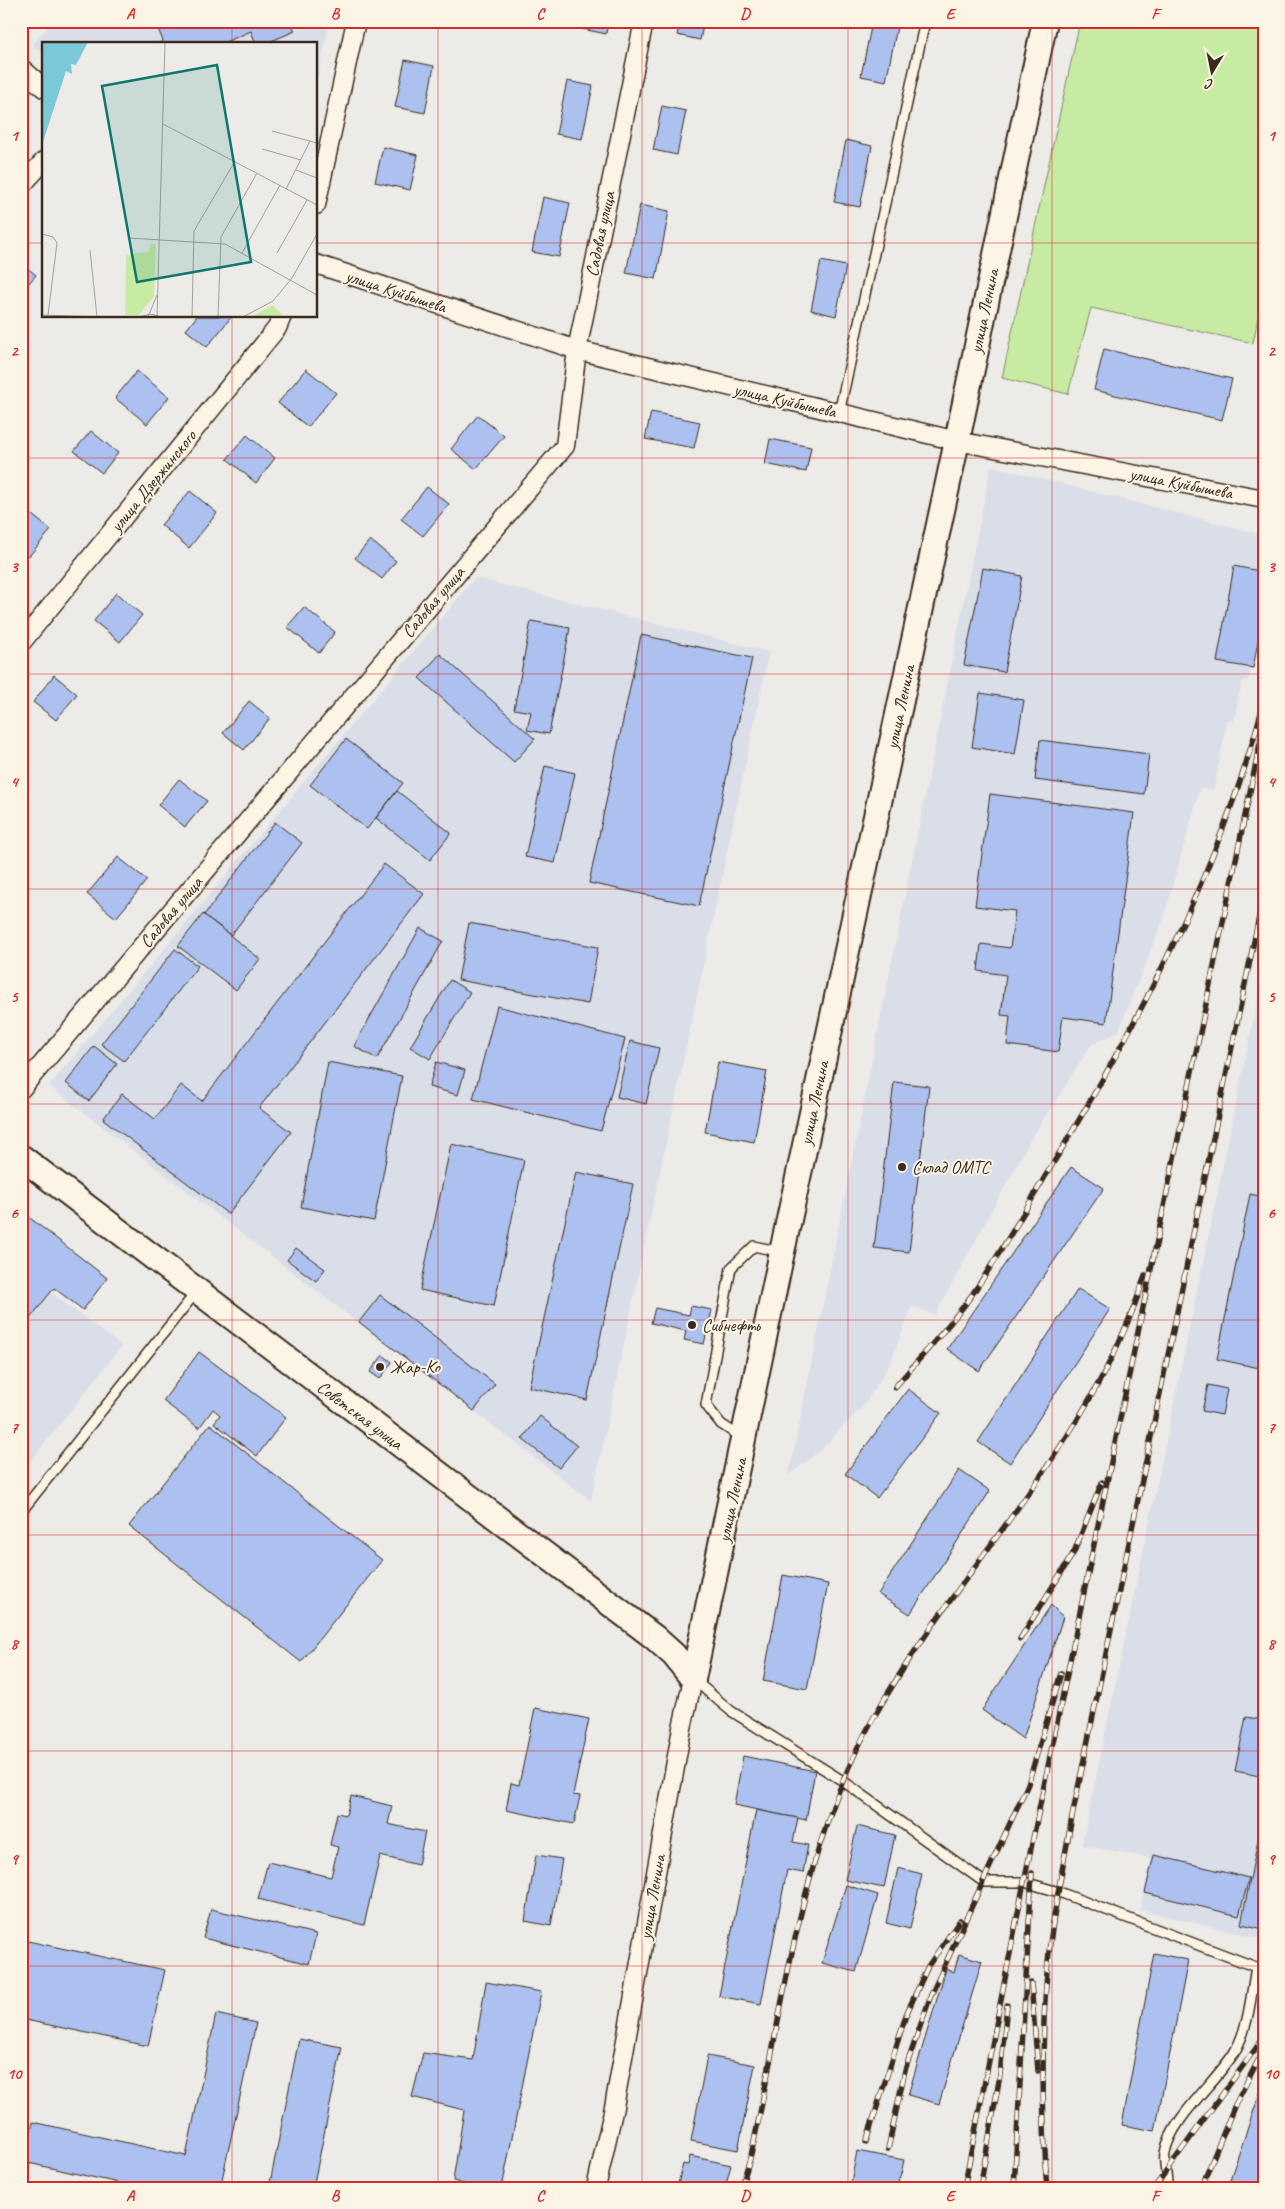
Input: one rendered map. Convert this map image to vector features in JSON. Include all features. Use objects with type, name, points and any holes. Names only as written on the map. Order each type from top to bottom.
[{"type":"street","points":[[318,196],[356,21]]},
{"type":"street","name":"Садовая улица","points":[[21,1089],[565,446],[577,350],[644,21]]},
{"type":"street","name":"улица Ленина","points":[[596,2188],[614,2108],[682,1728],[745,1439],[782,1252],[957,441],[1045,21]]},
{"type":"street","points":[[21,68],[42,86]]},
{"type":"street","points":[[21,186],[42,163]]},
{"type":"street","name":"улица Куйбышева","points":[[318,265],[577,350],[957,441],[1264,499]]},
{"type":"street","name":"улица Дзержинского","points":[[21,643],[278,328],[281,318]]},
{"type":"street","name":"Советская улица","points":[[21,1157],[654,1637],[674,1655],[693,1679]]},
{"type":"lane","points":[[839,413],[925,21]]},
{"type":"lane","points":[[745,1439],[721,1424],[706,1405],[731,1268],[754,1246],[782,1252]]},
{"type":"lane","points":[[21,1512],[197,1291]]},
{"type":"lane","points":[[693,1679],[731,1711],[843,1781],[984,1882],[1024,1882],[1040,1886],[1256,1967],[1264,1974]]},
{"type":"lane","points":[[1167,2188],[1165,2152],[1182,2119],[1235,2052],[1243,2031],[1256,1967]]},
{"type":"shaded area","points":[[53,21],[330,21],[318,78],[318,42],[42,42],[42,52],[32,45]]},
{"type":"shaded area","points":[[991,466],[1264,535],[1264,579],[1248,681],[1242,681],[1234,721],[1227,720],[1214,790],[1200,788],[1163,920],[1118,1032],[1091,1045],[1029,1142],[935,1315],[912,1306],[890,1363],[867,1401],[822,1449],[789,1475]]},
{"type":"shaded area","points":[[475,578],[769,652],[591,1501],[49,1086]]},
{"type":"shaded area","points":[[1264,969],[1264,1939],[1140,1910],[1151,1858],[1082,1845]]},
{"type":"shaded area","points":[[21,1270],[122,1346],[21,1473]]},
{"type":"green space","points":[[1080,21],[1264,21],[1264,298],[1262,298],[1253,343],[1091,308],[1068,394],[1002,378]]},
{"type":"building","points":[[155,21],[290,21],[295,31],[269,42],[255,42],[251,31],[226,42],[161,42],[163,41]]},
{"type":"building","points":[[579,21],[608,21],[606,34],[578,28]]},
{"type":"building","points":[[680,21],[704,21],[700,40],[677,35]]},
{"type":"building","points":[[872,22],[897,27],[886,81],[861,76]]},
{"type":"building","points":[[405,60],[434,66],[425,113],[395,107]]},
{"type":"building","points":[[567,81],[593,86],[582,139],[556,134]]},
{"type":"building","points":[[662,106],[686,111],[677,155],[653,150]]},
{"type":"building","points":[[846,140],[872,146],[860,207],[834,202]]},
{"type":"building","points":[[383,147],[418,155],[410,190],[375,182]]},
{"type":"building","points":[[543,197],[570,203],[559,257],[532,252]]},
{"type":"building","points":[[640,205],[669,211],[656,279],[626,273]]},
{"type":"building","points":[[821,261],[846,266],[836,316],[811,310]]},
{"type":"building","points":[[21,263],[36,275],[21,292]]},
{"type":"building","points":[[195,318],[230,318],[207,347],[186,330]]},
{"type":"building","points":[[1104,349],[1232,379],[1222,420],[1094,390]]},
{"type":"building","points":[[306,369],[336,393],[308,427],[278,403]]},
{"type":"building","points":[[137,371],[169,397],[147,424],[115,398]]},
{"type":"building","points":[[651,412],[700,422],[694,448],[645,439]]},
{"type":"building","points":[[478,415],[504,436],[476,469],[451,449]]},
{"type":"building","points":[[91,431],[118,453],[102,473],[74,451]]},
{"type":"building","points":[[247,435],[275,458],[256,483],[227,459]]},
{"type":"building","points":[[770,439],[811,447],[806,472],[765,464]]},
{"type":"building","points":[[427,487],[449,504],[423,536],[401,519]]},
{"type":"building","points":[[190,491],[217,513],[189,548],[161,525]]},
{"type":"building","points":[[22,507],[51,530],[29,556],[21,550]]},
{"type":"building","points":[[370,540],[396,561],[382,579],[355,558]]},
{"type":"building","points":[[1234,566],[1264,572],[1264,609],[1253,668],[1217,662]]},
{"type":"building","points":[[983,568],[1022,576],[1004,672],[964,665]]},
{"type":"building","points":[[116,593],[142,615],[120,642],[94,621]]},
{"type":"building","points":[[304,607],[335,632],[319,653],[287,627]]},
{"type":"building","points":[[531,621],[570,628],[549,734],[527,730],[531,712],[514,709]]},
{"type":"building","points":[[641,635],[752,658],[699,906],[589,883]]},
{"type":"building","points":[[440,654],[535,739],[514,762],[419,678]]},
{"type":"building","points":[[54,675],[77,694],[56,720],[33,702]]},
{"type":"building","points":[[980,693],[1024,700],[1015,754],[972,747]]},
{"type":"building","points":[[249,701],[270,718],[244,750],[223,733]]},
{"type":"building","points":[[346,739],[403,783],[367,829],[310,785]]},
{"type":"building","points":[[1040,740],[1149,754],[1144,794],[1035,780]]},
{"type":"building","points":[[545,766],[575,773],[555,863],[525,857]]},
{"type":"building","points":[[179,779],[207,801],[185,827],[158,805]]},
{"type":"building","points":[[397,791],[451,833],[430,860],[376,818]]},
{"type":"building","points":[[990,794],[1134,813],[1106,1023],[1063,1017],[1058,1052],[1007,1045],[1010,1016],[1001,1015],[1006,975],[978,971],[981,944],[1010,948],[1015,911],[975,906]]},
{"type":"building","points":[[275,822],[302,843],[231,935],[204,915]]},
{"type":"building","points":[[118,857],[147,880],[116,918],[87,894]]},
{"type":"building","points":[[384,864],[424,894],[259,1108],[291,1132],[228,1214],[103,1119],[122,1094],[155,1119],[181,1085],[202,1101]]},
{"type":"building","points":[[203,914],[260,959],[236,990],[178,946]]},
{"type":"building","points":[[469,923],[598,947],[588,1004],[458,980]]},
{"type":"building","points":[[420,928],[443,941],[377,1059],[354,1046]]},
{"type":"building","points":[[175,949],[198,966],[124,1061],[101,1044]]},
{"type":"building","points":[[450,980],[470,992],[430,1059],[410,1047]]},
{"type":"building","points":[[497,1006],[625,1039],[601,1131],[473,1099]]},
{"type":"building","points":[[630,1041],[659,1048],[646,1104],[617,1097]]},
{"type":"building","points":[[94,1046],[117,1064],[89,1101],[66,1083]]},
{"type":"building","points":[[328,1062],[402,1076],[374,1221],[301,1207]]},
{"type":"building","points":[[436,1062],[465,1070],[458,1095],[429,1087]]},
{"type":"building","points":[[718,1062],[767,1071],[754,1142],[705,1132]]},
{"type":"building","name":"Склад ОМТС","points":[[894,1082],[929,1086],[909,1252],[874,1248]]},
{"type":"building","points":[[451,1144],[524,1160],[494,1306],[420,1290]]},
{"type":"building","points":[[1071,1167],[1104,1188],[979,1371],[947,1349]]},
{"type":"building","points":[[576,1172],[633,1184],[587,1400],[529,1387]]},
{"type":"building","points":[[1250,1194],[1264,1197],[1264,1369],[1217,1359]]},
{"type":"building","points":[[21,1211],[107,1278],[83,1310],[54,1288],[21,1330]]},
{"type":"building","points":[[296,1248],[325,1269],[316,1281],[287,1260]]},
{"type":"building","points":[[1078,1289],[1110,1309],[1010,1463],[978,1442]]},
{"type":"building","points":[[380,1295],[495,1384],[474,1411],[359,1322]]},
{"type":"building","points":[[691,1306],[712,1310],[704,1344],[684,1340],[686,1331],[651,1323],[655,1308],[689,1315]]},
{"type":"building","points":[[199,1352],[286,1417],[257,1456],[214,1423],[220,1415],[213,1409],[199,1428],[163,1401]]},
{"type":"building","points":[[383,1355],[392,1362],[380,1379],[370,1372]]},
{"type":"building","points":[[1208,1385],[1227,1389],[1222,1415],[1202,1411]]},
{"type":"building","points":[[908,1389],[941,1413],[877,1498],[845,1474]]},
{"type":"building","points":[[540,1416],[577,1446],[559,1468],[522,1439]]},
{"type":"building","points":[[210,1424],[382,1560],[301,1662],[129,1526]]},
{"type":"building","points":[[959,1470],[990,1491],[910,1614],[878,1594]]},
{"type":"building","points":[[783,1575],[828,1584],[807,1689],[763,1681]]},
{"type":"building","points":[[1051,1605],[1063,1617],[1023,1739],[982,1710]]},
{"type":"building","points":[[535,1708],[589,1719],[573,1795],[580,1796],[574,1824],[506,1810],[511,1783],[519,1785]]},
{"type":"building","points":[[1246,1717],[1264,1720],[1264,1777],[1235,1771]]},
{"type":"building","points":[[743,1756],[815,1771],[806,1820],[734,1805]]},
{"type":"building","points":[[351,1796],[392,1806],[388,1824],[425,1832],[418,1865],[380,1856],[364,1925],[258,1899],[268,1862],[331,1877],[338,1847],[330,1845],[337,1813],[346,1815]]},
{"type":"building","points":[[756,1810],[798,1818],[793,1842],[808,1845],[803,1873],[787,1870],[761,2004],[719,1996]]},
{"type":"building","points":[[1261,1825],[1264,1825],[1264,1929],[1241,1924]]},
{"type":"building","points":[[857,1826],[895,1835],[884,1888],[845,1880]]},
{"type":"building","points":[[536,1855],[562,1859],[551,1926],[525,1921]]},
{"type":"building","points":[[1154,1855],[1249,1878],[1239,1916],[1145,1893]]},
{"type":"building","points":[[898,1868],[922,1874],[910,1929],[886,1923]]},
{"type":"building","points":[[846,1885],[878,1895],[856,1972],[822,1963]]},
{"type":"building","points":[[211,1909],[316,1934],[309,1964],[203,1938]]},
{"type":"building","points":[[23,1940],[165,1970],[148,2046],[21,2019]]},
{"type":"building","points":[[1154,1953],[1188,1960],[1155,2131],[1122,2125]]},
{"type":"building","points":[[959,1954],[982,1961],[939,2104],[908,2095],[946,1969],[954,1972]]},
{"type":"building","points":[[486,1982],[541,1992],[502,2188],[479,2188],[453,2181],[464,2110],[412,2097],[423,2053],[473,2060]]},
{"type":"building","points":[[216,2014],[256,2023],[221,2184],[200,2179],[198,2188],[141,2188],[24,2162],[33,2122],[186,2156]]},
{"type":"building","points":[[299,2039],[342,2047],[313,2188],[269,2188]]},
{"type":"building","points":[[707,2056],[755,2065],[738,2150],[691,2141]]},
{"type":"building","points":[[1264,2081],[1264,2188],[1227,2188]]},
{"type":"building","points":[[857,2151],[904,2160],[898,2188],[850,2188]]},
{"type":"building","points":[[690,2156],[731,2165],[725,2188],[677,2188],[683,2164],[688,2165]]},
{"type":"railway","points":[[895,1387],[949,1324],[979,1285],[1060,1152],[1122,1044],[1178,934],[1203,878],[1226,821],[1264,702]]},
{"type":"railway","points":[[964,2188],[1024,1882],[1264,724]]},
{"type":"railway","points":[[1046,2170],[1043,2034],[1046,1979],[1056,1901],[1264,893]]},
{"type":"railway","points":[[741,2188],[751,2155],[785,1987],[811,1875],[828,1821],[849,1768],[874,1717],[908,1662],[1059,1449],[1093,1394],[1122,1336],[1145,1275]]},
{"type":"railway","points":[[1020,1639],[1074,1552],[1102,1482]]},
{"type":"railway","points":[[888,2149],[905,2070],[931,1995],[1028,1784],[1061,1673]]},
{"type":"railway","points":[[1014,2188],[1032,1873]]},
{"type":"railway","points":[[866,2142],[906,2015],[928,1966],[960,1920]]},
{"type":"railway","points":[[1031,1983],[1038,2071]]},
{"type":"railway","points":[[980,2188],[1000,2075],[1007,2005]]},
{"type":"railway","points":[[1154,2188],[1264,2037]]},
{"type":"railway","points":[[1201,2188],[1234,2107],[1264,2049]]},
{"type":"railway","points":[[1045,2163],[1047,2188]]},
{"type":"place","name":"Склад ОМТС","points":[[902,1167]]},
{"type":"place","name":"Сибнефть","points":[[692,1325]]},
{"type":"place","name":"Жар-Ко","points":[[380,1367]]}]
